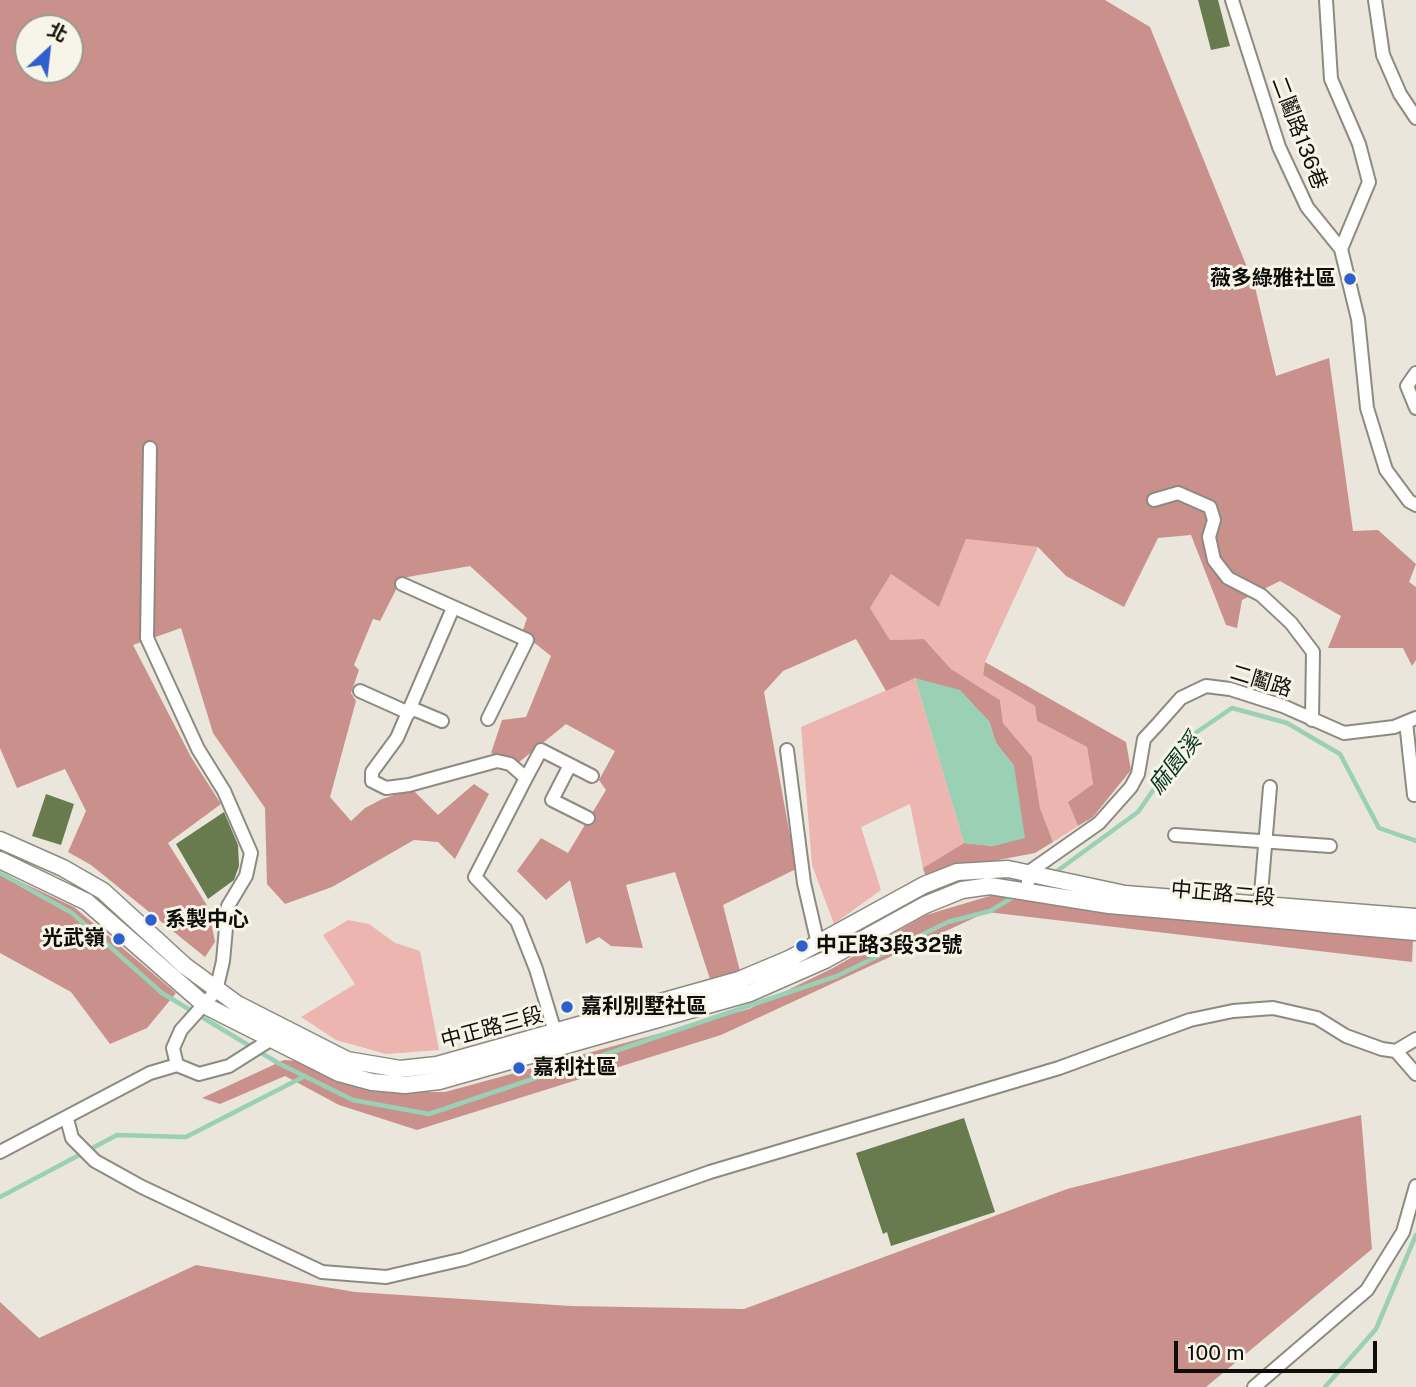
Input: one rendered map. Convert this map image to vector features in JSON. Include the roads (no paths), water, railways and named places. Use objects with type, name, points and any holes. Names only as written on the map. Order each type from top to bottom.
[{"type":"main road","name":"中正路三段","points":[[0,840],[63,868],[103,891],[216,991],[339,1073],[372,1082],[405,1084],[439,1081],[750,993],[825,960],[925,905],[962,890],[990,886],[1027,891]]},
{"type":"main road","name":"中正路三段","points":[[0,860],[87,902],[206,1006],[347,1059],[400,1069],[437,1065],[740,980],[818,944],[924,885],[957,872],[1008,869],[1029,872]]},
{"type":"main road","name":"中正路二段","points":[[1029,872],[1125,894],[1416,917]]},
{"type":"main road","name":"中正路二段","points":[[1027,891],[1109,905],[1416,932]]},
{"type":"street","name":"二鬮路136巷","points":[[1232,0],[1279,147],[1307,207],[1341,249],[1358,319],[1367,408],[1386,470],[1409,501],[1416,505]]},
{"type":"street","points":[[1326,0],[1331,79],[1359,144],[1369,182],[1341,249]]},
{"type":"street","points":[[1375,0],[1383,55],[1400,94],[1416,118]]},
{"type":"street","points":[[1416,373],[1407,386],[1416,408]]},
{"type":"street","points":[[150,447],[147,638],[198,749],[224,791],[251,853],[246,876],[228,906],[223,961],[216,991],[206,1006],[181,1030],[173,1048],[177,1065]]},
{"type":"street","points":[[1154,500],[1178,493],[1210,507],[1214,520],[1209,537],[1214,560],[1227,578],[1261,595],[1281,613],[1314,652],[1312,720]]},
{"type":"street","points":[[402,584],[527,640],[488,719]]},
{"type":"street","points":[[453,608],[397,738],[372,772],[372,781],[377,786],[409,785],[497,761],[510,764],[526,778]]},
{"type":"street","name":"二鬮路","points":[[1029,872],[1100,823],[1131,787],[1138,774],[1144,739],[1181,698],[1206,686],[1230,690],[1283,706],[1344,733],[1394,727],[1411,720]]},
{"type":"street","points":[[360,691],[442,721]]},
{"type":"street","points":[[1411,720],[1414,795]]},
{"type":"street","points":[[555,1032],[536,970],[517,921],[474,877],[541,750],[592,776]]},
{"type":"street","points":[[787,750],[804,883],[818,944]]},
{"type":"street","points":[[570,765],[552,800],[588,818]]},
{"type":"street","points":[[1259,905],[1270,787]]},
{"type":"street","points":[[1175,835],[1330,846]]},
{"type":"street","points":[[1027,891],[1029,872]]},
{"type":"street","points":[[67,1118],[72,1138],[95,1161],[142,1187],[322,1272],[386,1277],[464,1259],[710,1172],[1059,1068],[1190,1020],[1233,1010],[1273,1008],[1317,1018],[1346,1036],[1396,1051],[1416,1074]]},
{"type":"street","points":[[0,1152],[149,1073],[177,1065],[199,1074],[229,1066],[279,1035]]},
{"type":"street","points":[[1396,1051],[1416,1039]]},
{"type":"street","points":[[1254,1387],[1367,1290],[1403,1232],[1416,1186]]},
{"type":"waterway","name":"麻園溪","points":[[1053,874],[1138,812],[1191,736],[1232,708],[1287,723],[1340,754],[1379,828],[1416,841]]},
{"type":"waterway","points":[[0,873],[72,913],[162,993],[278,1063],[353,1100],[429,1114],[837,976],[948,922],[990,911],[1015,896]]},
{"type":"waterway","points":[[0,1197],[117,1135],[186,1137],[305,1076]]},
{"type":"waterway","points":[[1325,1387],[1376,1329],[1416,1235]]},
{"type":"place","name":"薇多綠雅社區","points":[[1350,279]]},
{"type":"place","name":"系製中心","points":[[151,920]]},
{"type":"place","name":"光武嶺","points":[[119,939]]},
{"type":"place","name":"中正路3段32號","points":[[802,946]]},
{"type":"place","name":"嘉利別墅社區","points":[[567,1007]]},
{"type":"place","name":"嘉利社區","points":[[519,1068]]}]
